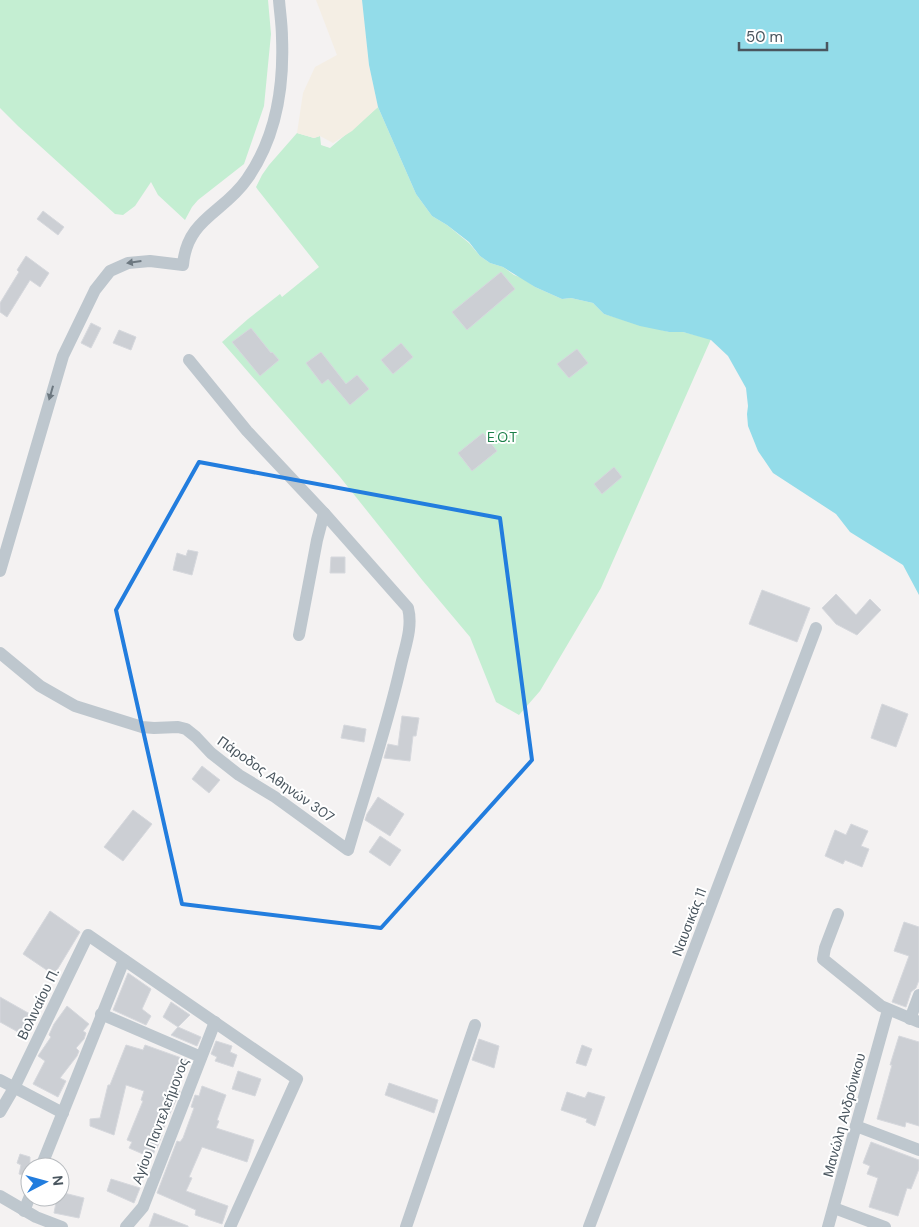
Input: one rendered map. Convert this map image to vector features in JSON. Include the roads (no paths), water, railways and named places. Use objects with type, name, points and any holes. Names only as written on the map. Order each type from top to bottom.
[{"type":"street","points":[[0,571],[63,356],[95,290],[110,271],[128,263],[150,261],[183,265],[185,248],[192,235],[203,221],[246,180],[263,151],[272,129],[279,100],[282,36],[279,0]]},
{"type":"street","points":[[189,360],[243,426],[324,513],[299,635]]},
{"type":"street","name":"Πάροδος Αθηνών 307","points":[[0,653],[40,686],[79,708],[145,727],[178,727],[186,729],[210,753],[235,772],[275,797],[348,850],[388,718],[407,640],[410,615],[408,608],[403,602],[324,513]]},
{"type":"street","name":"Ναυσικάς 11","points":[[589,1227],[816,628]]},
{"type":"street","points":[[838,914],[825,948],[823,959],[888,1010],[915,1021],[919,995]]},
{"type":"street","name":"Βολιναίου Π.","points":[[0,1112],[14,1088],[88,935],[124,960]]},
{"type":"street","points":[[45,1157],[124,960],[297,1079],[230,1227]]},
{"type":"street","name":"Μανώλη Ανδρόνικου","points":[[828,1227],[888,1010]]},
{"type":"street","points":[[101,1014],[200,1057]]},
{"type":"street","name":"Αγίου Παντελεήμονος","points":[[126,1227],[142,1207],[215,1022]]},
{"type":"street","points":[[406,1227],[475,1025]]},
{"type":"street","points":[[0,1080],[62,1113]]},
{"type":"street","points":[[856,1126],[919,1150]]},
{"type":"street","points":[[0,1196],[24,1211],[62,1227]]},
{"type":"street","points":[[24,1211],[26,1207]]},
{"type":"street","points":[[834,1208],[886,1227]]},
{"type":"water","points":[[362,0],[919,0],[919,595],[903,565],[850,532],[836,514],[773,473],[758,451],[748,426],[746,388],[728,356],[711,340],[683,332],[669,332],[640,326],[604,314],[593,303],[571,298],[562,299],[535,287],[503,267],[490,263],[480,256],[469,242],[432,216],[416,194],[378,107],[369,65]]},
{"type":"park label","name":"E.O.T","points":[[502,437]]}]
